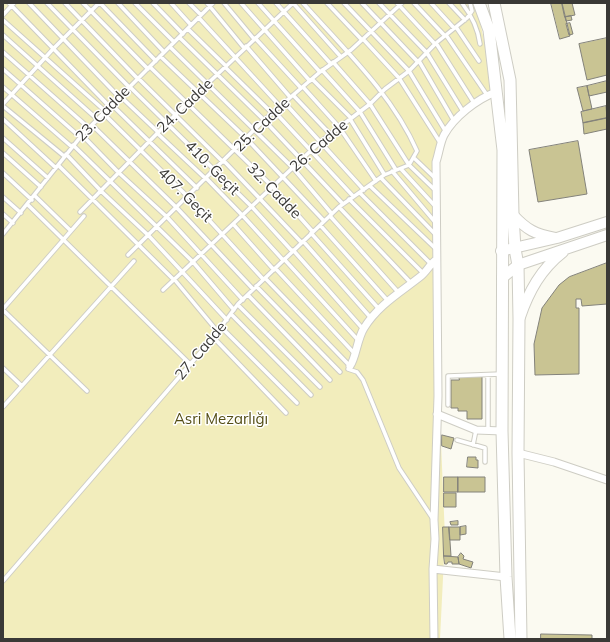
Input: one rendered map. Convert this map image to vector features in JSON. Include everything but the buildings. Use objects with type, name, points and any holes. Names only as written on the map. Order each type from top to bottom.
[{"type":"main road","points":[[479,3],[489,30],[491,94],[503,150],[501,251],[502,432],[506,577],[510,639]]},
{"type":"main road","points":[[494,3],[510,80],[513,215],[515,249],[518,265],[518,452],[521,639]]},
{"type":"street","points":[[349,367],[363,329],[379,309],[398,292],[423,274],[433,262],[438,250],[436,235],[435,178],[436,162],[441,144],[446,132],[454,121],[474,104],[491,94]]},
{"type":"street","points":[[513,215],[522,225],[535,234],[557,238]]},
{"type":"street","points":[[501,251],[515,249],[557,238],[607,222]]},
{"type":"street","points":[[502,278],[518,265],[607,234]]},
{"type":"street","points":[[519,319],[528,295],[543,271],[568,248]]},
{"type":"street","points":[[433,262],[437,414],[434,520],[435,539],[433,569],[434,639]]},
{"type":"street","points":[[437,414],[476,430],[502,432]]},
{"type":"street","points":[[518,452],[554,462],[607,480]]},
{"type":"street","points":[[433,569],[506,577]]},
{"type":"lane","points":[[29,3],[63,40],[243,216],[358,340]]},
{"type":"lane","name":"410. Geçit","points":[[47,3],[129,87],[252,207],[363,329]]},
{"type":"lane","points":[[65,3],[138,78],[261,198],[371,319]]},
{"type":"lane","name":"32. Cadde","points":[[83,3],[273,187],[379,309]]},
{"type":"lane","points":[[156,61],[99,3],[63,40],[52,49],[11,94],[3,105],[65,155],[149,236],[227,320]]},
{"type":"lane","points":[[118,3],[164,52]]},
{"type":"lane","points":[[135,3],[174,42]]},
{"type":"lane","points":[[153,3],[182,34]]},
{"type":"lane","points":[[170,3],[191,25]]},
{"type":"lane","points":[[189,3],[280,106]]},
{"type":"lane","points":[[224,3],[339,127],[376,181]]},
{"type":"lane","points":[[241,3],[311,80],[351,119],[384,174]]},
{"type":"lane","points":[[258,3],[360,112],[399,169],[436,207]]},
{"type":"lane","points":[[276,3],[370,104],[409,165],[435,190]]},
{"type":"lane","points":[[293,3],[341,57]]},
{"type":"lane","name":"24. Cadde","points":[[80,212],[148,141],[235,56],[293,3]]},
{"type":"lane","points":[[303,3],[382,93],[409,132],[417,150],[414,158],[409,165],[384,174],[382,178],[436,235]]},
{"type":"lane","points":[[327,3],[399,78],[441,144]]},
{"type":"lane","points":[[344,3],[408,71],[446,132]]},
{"type":"lane","points":[[362,3],[418,62],[454,121]]},
{"type":"lane","points":[[379,3],[427,53],[464,113]]},
{"type":"lane","points":[[414,3],[446,36],[491,94]]},
{"type":"lane","points":[[431,3],[455,27],[479,61]]},
{"type":"lane","points":[[449,3],[465,20]]},
{"type":"lane","points":[[462,3],[471,14]]},
{"type":"lane","points":[[470,3],[471,14],[477,29],[480,44]]},
{"type":"lane","points":[[3,15],[12,4],[52,49],[197,188]]},
{"type":"lane","points":[[210,4],[245,47],[330,134]]},
{"type":"lane","name":"23. Cadde","points":[[4,232],[28,205],[65,155],[90,126],[188,29],[210,4]]},
{"type":"lane","points":[[400,4],[436,44],[474,104]]},
{"type":"lane","name":"25. Cadde","points":[[128,255],[224,162],[264,120],[321,71],[348,53],[400,4]]},
{"type":"lane","name":"26. Cadde","points":[[163,290],[234,225],[320,142],[370,104],[471,14]]},
{"type":"lane","name":"407. Geçit","points":[[3,20],[104,112],[188,197],[264,279],[349,367],[357,372],[363,380],[399,468],[434,520]]},
{"type":"lane","points":[[188,29],[273,112],[353,196]]},
{"type":"lane","points":[[3,35],[98,119]]},
{"type":"lane","points":[[179,37],[264,120],[343,204]]},
{"type":"lane","points":[[170,47],[293,168],[331,215],[398,292]]},
{"type":"lane","points":[[3,52],[90,126],[177,208],[340,372]]},
{"type":"lane","points":[[160,56],[246,138],[324,221]]},
{"type":"lane","points":[[3,69],[81,136],[168,217],[243,300]]},
{"type":"lane","points":[[3,87],[73,146],[193,262],[234,310]]},
{"type":"lane","points":[[284,102],[364,190]]},
{"type":"lane","points":[[3,119],[57,167],[140,245],[174,280],[218,332]]},
{"type":"lane","points":[[3,138],[48,178]]},
{"type":"lane","points":[[3,154],[41,188]]},
{"type":"lane","points":[[414,158],[435,178]]},
{"type":"lane","points":[[392,171],[437,224]]},
{"type":"lane","points":[[3,174],[32,200]]},
{"type":"lane","name":"27. Cadde","points":[[3,581],[218,332],[238,305],[339,207],[353,196],[382,178]]},
{"type":"lane","points":[[370,186],[438,250]]},
{"type":"lane","points":[[360,193],[433,262]]},
{"type":"lane","points":[[35,196],[70,230]]},
{"type":"lane","points":[[3,197],[21,213]]},
{"type":"lane","points":[[349,199],[423,274]]},
{"type":"lane","points":[[28,205],[190,364]]},
{"type":"lane","points":[[339,207],[411,284]]},
{"type":"lane","points":[[3,214],[13,223]]},
{"type":"lane","points":[[84,216],[70,230],[3,310],[87,391]]},
{"type":"lane","points":[[234,225],[354,353]]},
{"type":"lane","points":[[320,225],[388,301]]},
{"type":"lane","points":[[3,407],[134,261]]},
{"type":"lane","points":[[248,295],[330,380]]},
{"type":"lane","points":[[238,305],[320,387]]},
{"type":"lane","points":[[231,314],[311,395]]},
{"type":"lane","points":[[221,326],[297,403]]},
{"type":"lane","points":[[213,337],[286,413]]},
{"type":"lane","points":[[3,368],[22,386]]},
{"type":"lane","points":[[448,405],[448,376],[502,374]]},
{"type":"lane","points":[[488,375],[488,431]]},
{"type":"lane","points":[[473,445],[476,430]]},
{"type":"lane","points":[[457,440],[485,448],[485,462]]},
{"type":"green space","name":"Asri Mezarlığı","points":[[3,3],[476,3],[495,92],[453,121],[435,161],[434,278],[445,537],[440,639],[3,639]]}]
